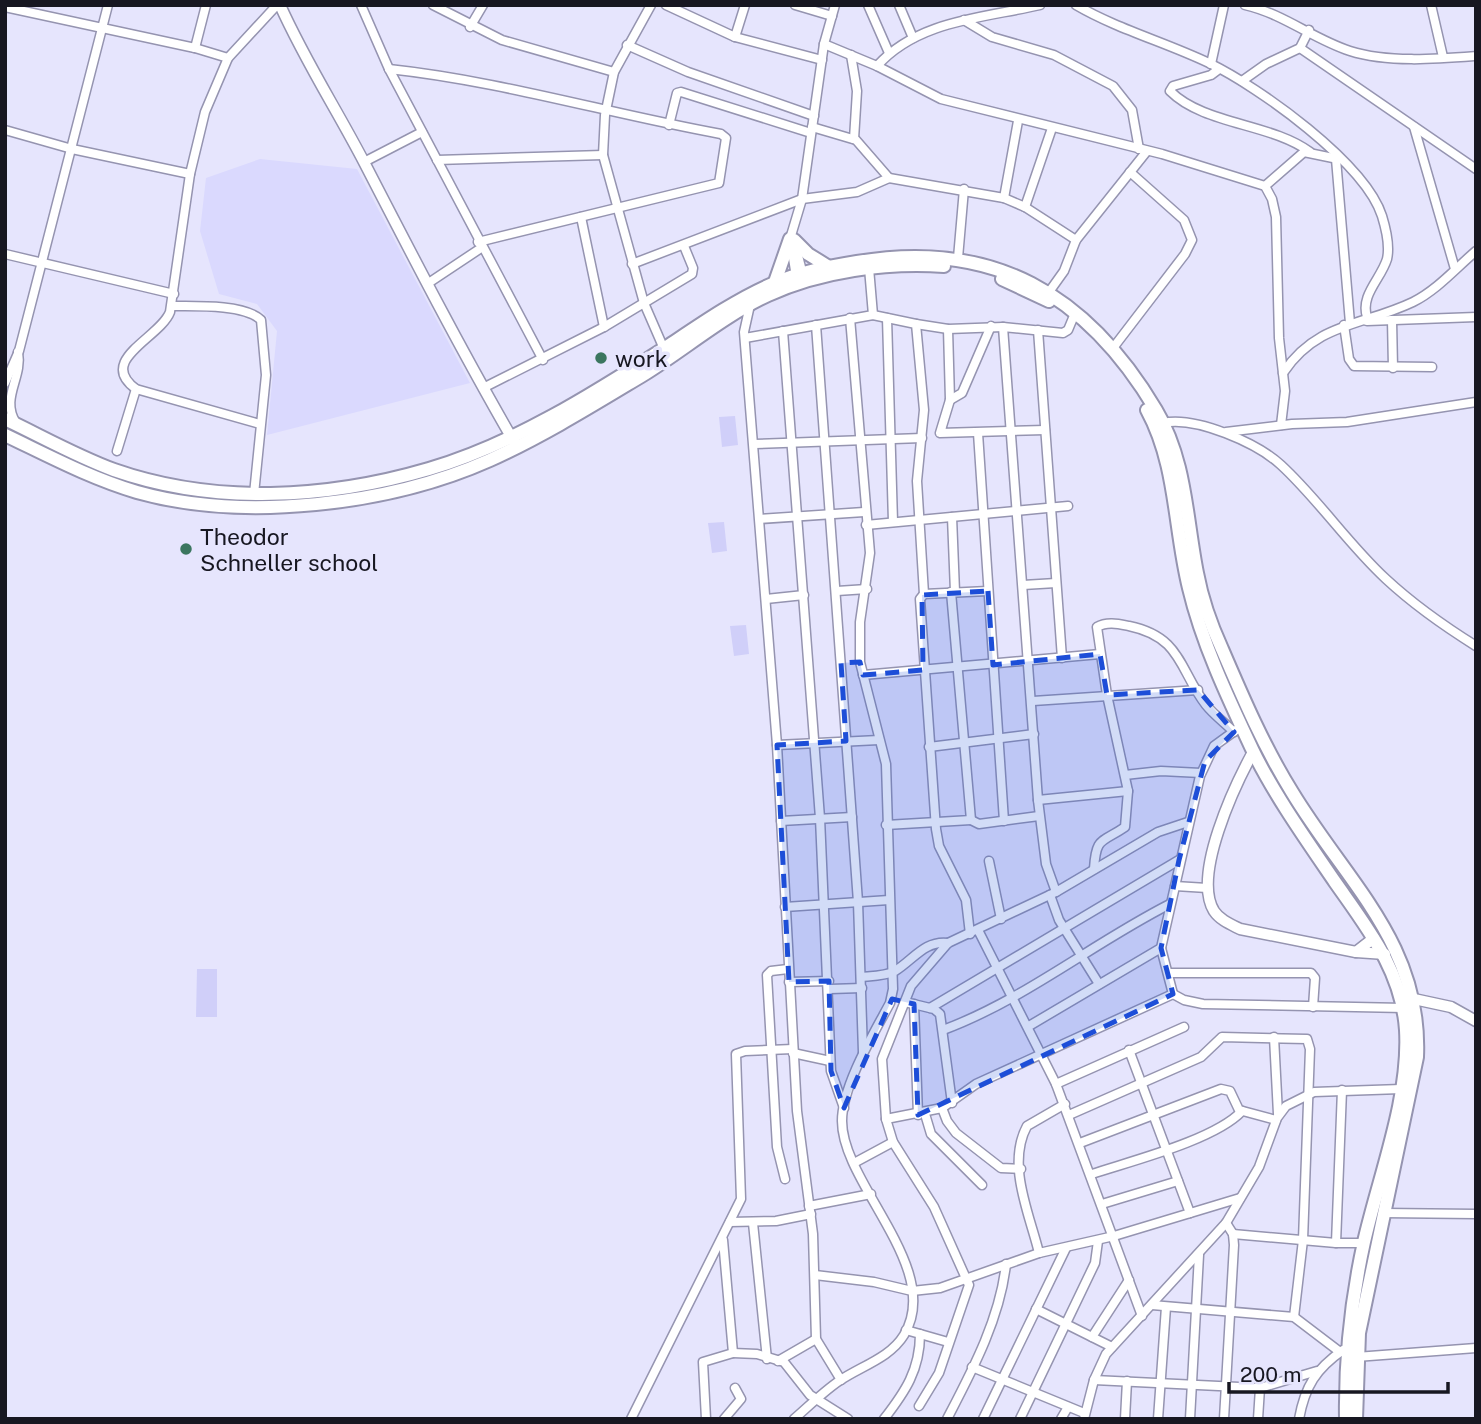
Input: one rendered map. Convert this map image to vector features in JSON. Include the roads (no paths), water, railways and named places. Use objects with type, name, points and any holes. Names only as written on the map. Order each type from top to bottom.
[{"type":"main road","points":[[775,282],[792,238],[808,254],[829,267]]},
{"type":"main road","points":[[5,435],[107,482],[198,504],[292,506],[458,473],[645,374],[750,305],[829,267],[919,256],[958,258],[990,265],[1049,292],[1073,309],[1113,348],[1163,423],[1177,461],[1194,607],[1238,729],[1318,845],[1395,945],[1409,1003],[1416,1057],[1356,1357],[1356,1419]]},
{"type":"main road","points":[[514,442],[738,300],[775,282],[869,268],[912,264],[970,269],[1043,297],[1073,318],[1117,366],[1152,420],[1182,507],[1210,621],[1263,741],[1318,845],[1385,954],[1409,1003],[1401,1089],[1364,1243],[1343,1350],[1346,1419]]},
{"type":"main road","points":[[5,419],[81,456],[137,477],[194,490],[254,494],[400,484]]},
{"type":"street","points":[[5,383],[18,352],[42,264],[108,5]]},
{"type":"street","points":[[195,48],[206,5]]},
{"type":"street","points":[[260,424],[136,389],[125,379],[124,359],[160,330],[172,306],[190,174],[205,112],[228,58],[278,5],[301,53],[364,162],[427,285],[514,442]]},
{"type":"street","points":[[361,5],[389,69],[480,245],[543,359]]},
{"type":"street","points":[[432,5],[470,27],[533,51],[614,72]]},
{"type":"street","points":[[470,27],[483,5]]},
{"type":"street","points":[[651,5],[614,72],[606,109],[603,155],[643,303],[664,349]]},
{"type":"street","points":[[666,5],[735,37],[822,60]]},
{"type":"street","points":[[735,37],[745,5]]},
{"type":"street","points":[[795,5],[832,16]]},
{"type":"street","points":[[801,279],[792,238],[802,199],[824,44],[835,5]]},
{"type":"street","points":[[868,5],[889,53]]},
{"type":"street","points":[[899,5],[913,38]]},
{"type":"street","points":[[877,66],[889,53],[913,38],[964,20],[1040,5]]},
{"type":"street","points":[[1076,5],[1215,66],[1242,81],[1339,159],[1373,195],[1386,233],[1388,255],[1366,299],[1367,317]]},
{"type":"street","points":[[1224,5],[1215,66],[1211,75],[1172,86],[1170,91],[1194,106],[1292,141],[1310,152],[1339,159]]},
{"type":"street","points":[[1245,5],[1274,13],[1350,50],[1366,54],[1476,56]]},
{"type":"street","points":[[1431,5],[1443,57]]},
{"type":"street","points":[[5,7],[20,8],[195,48],[228,58]]},
{"type":"street","points":[[964,20],[992,37],[1065,60],[1113,86],[1132,110],[1143,150],[1130,172],[1076,240],[1064,271],[1049,292]]},
{"type":"street","points":[[1242,81],[1266,64],[1300,48],[1309,30]]},
{"type":"street","points":[[824,44],[877,66],[941,99],[1018,121],[1143,150],[1265,186],[1272,199],[1276,217],[1284,407],[1281,425]]},
{"type":"street","points":[[627,45],[688,72],[814,116]]},
{"type":"street","points":[[1300,48],[1476,169]]},
{"type":"street","points":[[851,55],[858,92],[853,139]]},
{"type":"street","points":[[389,69],[448,77],[725,136],[721,181],[480,245],[427,285]]},
{"type":"street","points":[[669,125],[677,93],[681,92],[812,130],[853,139],[889,178]]},
{"type":"street","points":[[1004,198],[1018,121]]},
{"type":"street","points":[[1414,127],[1455,269]]},
{"type":"street","points":[[1025,207],[1052,128]]},
{"type":"street","points":[[5,130],[72,149],[190,174]]},
{"type":"street","points":[[364,162],[422,132]]},
{"type":"street","points":[[1265,186],[1299,155],[1310,152]]},
{"type":"street","points":[[437,160],[603,155]]},
{"type":"street","points":[[1339,159],[1351,323],[1349,359],[1354,366],[1432,367]]},
{"type":"street","points":[[1113,348],[1185,254],[1192,240],[1184,220],[1130,172]]},
{"type":"street","points":[[632,264],[802,199],[857,192],[889,178],[1004,198],[1025,207],[1076,240]]},
{"type":"street","points":[[958,258],[964,189]]},
{"type":"street","points":[[581,217],[604,327]]},
{"type":"street","points":[[483,388],[604,327],[692,273],[684,246]]},
{"type":"street","points":[[1283,373],[1304,346],[1351,323],[1412,302],[1476,251]]},
{"type":"street","points":[[5,254],[174,294]]},
{"type":"street","points":[[869,268],[873,315]]},
{"type":"street","points":[[750,305],[745,335],[777,745],[793,1051],[815,1275],[816,1339],[841,1380]]},
{"type":"street","points":[[172,306],[219,308],[254,314],[261,320],[266,360],[254,494]]},
{"type":"street","points":[[732,315],[745,335]]},
{"type":"street","points":[[745,335],[873,315],[948,329],[991,326],[1066,332],[1073,318]]},
{"type":"street","points":[[1351,323],[1476,317]]},
{"type":"street","points":[[794,1419],[841,1380],[889,1351],[906,1330],[912,1291],[898,1246],[854,1163],[843,1132],[844,1108],[863,1056],[890,1003],[892,973],[886,764],[860,662],[860,622],[867,589],[870,553],[864,512],[850,318]]},
{"type":"street","points":[[887,318],[893,522]]},
{"type":"street","points":[[1392,320],[1393,368]]},
{"type":"street","points":[[916,324],[924,410],[917,481],[924,594]]},
{"type":"street","points":[[816,325],[858,902],[863,1056]]},
{"type":"street","points":[[950,400],[962,393],[991,326]]},
{"type":"street","points":[[1003,327],[1033,701],[1038,800],[1046,864],[1063,927],[1099,984]]},
{"type":"street","points":[[948,329],[950,400],[940,433],[1045,430]]},
{"type":"street","points":[[1038,330],[1062,658]]},
{"type":"street","points":[[783,331],[820,818],[831,1061],[833,1081],[844,1108]]},
{"type":"street","points":[[18,352],[19,365],[8,403],[12,416],[20,426]]},
{"type":"street","points":[[117,451],[136,389]]},
{"type":"street","points":[[1223,432],[1281,425],[1347,422],[1476,402]]},
{"type":"street","points":[[1163,423],[1187,422],[1223,432],[1279,463],[1386,579],[1418,607],[1476,646]]},
{"type":"street","points":[[978,433],[1004,821]]},
{"type":"street","points":[[754,444],[922,438]]},
{"type":"street","points":[[866,524],[1068,506]]},
{"type":"street","points":[[760,519],[864,512]]},
{"type":"street","points":[[952,517],[953,592],[971,820],[975,824],[1040,816]]},
{"type":"street","points":[[1023,585],[1056,583]]},
{"type":"street","points":[[836,591],[867,589]]},
{"type":"street","points":[[988,591],[924,594],[919,599],[939,846],[966,900],[974,932],[997,966],[1029,1026],[1065,1104],[1142,1316]]},
{"type":"street","points":[[766,599],[804,595]]},
{"type":"street","points":[[1094,869],[1096,848],[1101,839],[1125,827],[1128,790],[1096,632],[1099,625],[1112,623],[1142,629],[1166,641],[1186,667],[1208,708],[1238,729],[1214,746],[1201,774],[1188,822],[1161,948],[1173,994],[1184,1000],[1203,1004],[1313,1007],[1409,1003],[1451,1007],[1476,1021]]},
{"type":"street","points":[[863,675],[1100,654]]},
{"type":"street","points":[[841,663],[860,662]]},
{"type":"street","points":[[1033,701],[1198,690]]},
{"type":"street","points":[[929,747],[1034,734]]},
{"type":"street","points":[[777,745],[879,740]]},
{"type":"street","points":[[1253,752],[1221,819],[1207,888],[1214,911],[1223,921],[1240,929],[1356,952],[1385,954]]},
{"type":"street","points":[[1125,775],[1161,771],[1201,774]]},
{"type":"street","points":[[1038,800],[1128,790]]},
{"type":"street","points":[[781,821],[852,817]]},
{"type":"street","points":[[886,825],[971,820]]},
{"type":"street","points":[[861,977],[892,973],[934,943],[948,943],[974,932],[1053,893],[1158,832],[1188,822]]},
{"type":"street","points":[[930,1008],[1179,860]]},
{"type":"street","points":[[989,861],[1001,919]]},
{"type":"street","points":[[1175,886],[1207,888]]},
{"type":"street","points":[[785,906],[889,900]]},
{"type":"street","points":[[943,1030],[989,1012],[1081,954],[1170,904]]},
{"type":"street","points":[[1356,952],[1374,938]]},
{"type":"street","points":[[919,1406],[936,1381],[948,1342],[966,1299],[968,1279],[934,1207],[893,1142],[886,1119],[882,1059],[910,1003],[917,977],[948,943]]},
{"type":"street","points":[[1029,1026],[1161,948]]},
{"type":"street","points":[[785,1178],[777,1147],[766,975],[771,971],[788,969]]},
{"type":"street","points":[[1168,974],[1311,973],[1315,978],[1313,1007]]},
{"type":"street","points":[[789,982],[862,988]]},
{"type":"street","points":[[886,1119],[921,1115],[942,1108],[976,1084],[1173,994]]},
{"type":"street","points":[[910,1003],[930,1008],[940,1014],[951,1103]]},
{"type":"street","points":[[910,1003],[921,1115],[931,1134],[982,1185]]},
{"type":"street","points":[[1056,1084],[1184,1027]]},
{"type":"street","points":[[1069,1115],[1201,1057],[1222,1037],[1274,1037],[1309,1041],[1303,1240],[1294,1317]]},
{"type":"street","points":[[1274,1037],[1277,1118]]},
{"type":"street","points":[[631,1419],[741,1198],[736,1054],[772,1050],[793,1051],[831,1061]]},
{"type":"street","points":[[1129,1050],[1190,1213]]},
{"type":"street","points":[[1080,1143],[1221,1088],[1230,1091],[1236,1107],[1242,1111],[1277,1118]]},
{"type":"street","points":[[972,1367],[1084,1416],[1094,1380],[1112,1347],[1226,1223],[1259,1167],[1277,1118],[1291,1101],[1308,1093],[1401,1089]]},
{"type":"street","points":[[1336,1243],[1342,1090]]},
{"type":"street","points":[[1039,1254],[1024,1202],[1020,1145],[1027,1126],[1065,1104]]},
{"type":"street","points":[[942,1108],[949,1126],[965,1140],[1002,1168],[1021,1168]]},
{"type":"street","points":[[1092,1174],[1166,1149],[1230,1122],[1242,1111]]},
{"type":"street","points":[[854,1163],[893,1142]]},
{"type":"street","points":[[1102,1204],[1178,1181]]},
{"type":"street","points":[[730,1222],[753,1223],[871,1194]]},
{"type":"street","points":[[815,1275],[874,1282],[912,1291],[940,1288],[1039,1254],[1114,1237],[1240,1198]]},
{"type":"street","points":[[1383,1213],[1476,1214]]},
{"type":"street","points":[[753,1223],[767,1359]]},
{"type":"street","points":[[1224,1419],[1233,1234],[1226,1223]]},
{"type":"street","points":[[1233,1234],[1364,1243]]},
{"type":"street","points":[[723,1237],[733,1353]]},
{"type":"street","points":[[1020,1419],[1095,1264],[1098,1241]]},
{"type":"street","points":[[983,1419],[1066,1248]]},
{"type":"street","points":[[1190,1419],[1199,1255]]},
{"type":"street","points":[[947,1419],[1000,1300],[1006,1264]]},
{"type":"street","points":[[1092,1337],[1129,1280]]},
{"type":"street","points":[[1152,1305],[1294,1317],[1343,1350],[1317,1371],[1306,1390],[1299,1419]]},
{"type":"street","points":[[1158,1419],[1166,1307]]},
{"type":"street","points":[[1036,1309],[1112,1347]]},
{"type":"street","points":[[906,1330],[948,1342]]},
{"type":"street","points":[[884,1419],[914,1376],[920,1334]]},
{"type":"street","points":[[778,1361],[816,1339]]},
{"type":"street","points":[[1356,1357],[1476,1348]]},
{"type":"street","points":[[703,1418],[703,1362],[733,1353],[757,1354],[786,1364],[807,1392],[835,1416],[848,1419]]},
{"type":"street","points":[[1094,1380],[1260,1388],[1317,1371]]},
{"type":"street","points":[[1125,1419],[1127,1381]]},
{"type":"street","points":[[724,1419],[741,1399],[735,1388]]},
{"type":"street","points":[[1258,1419],[1260,1388]]},
{"type":"street","points":[[1061,1419],[1068,1407]]},
{"type":"place","name":"work","points":[[601,358]]},
{"type":"place","name":"Theodor Schneller school","points":[[186,549]]}]
